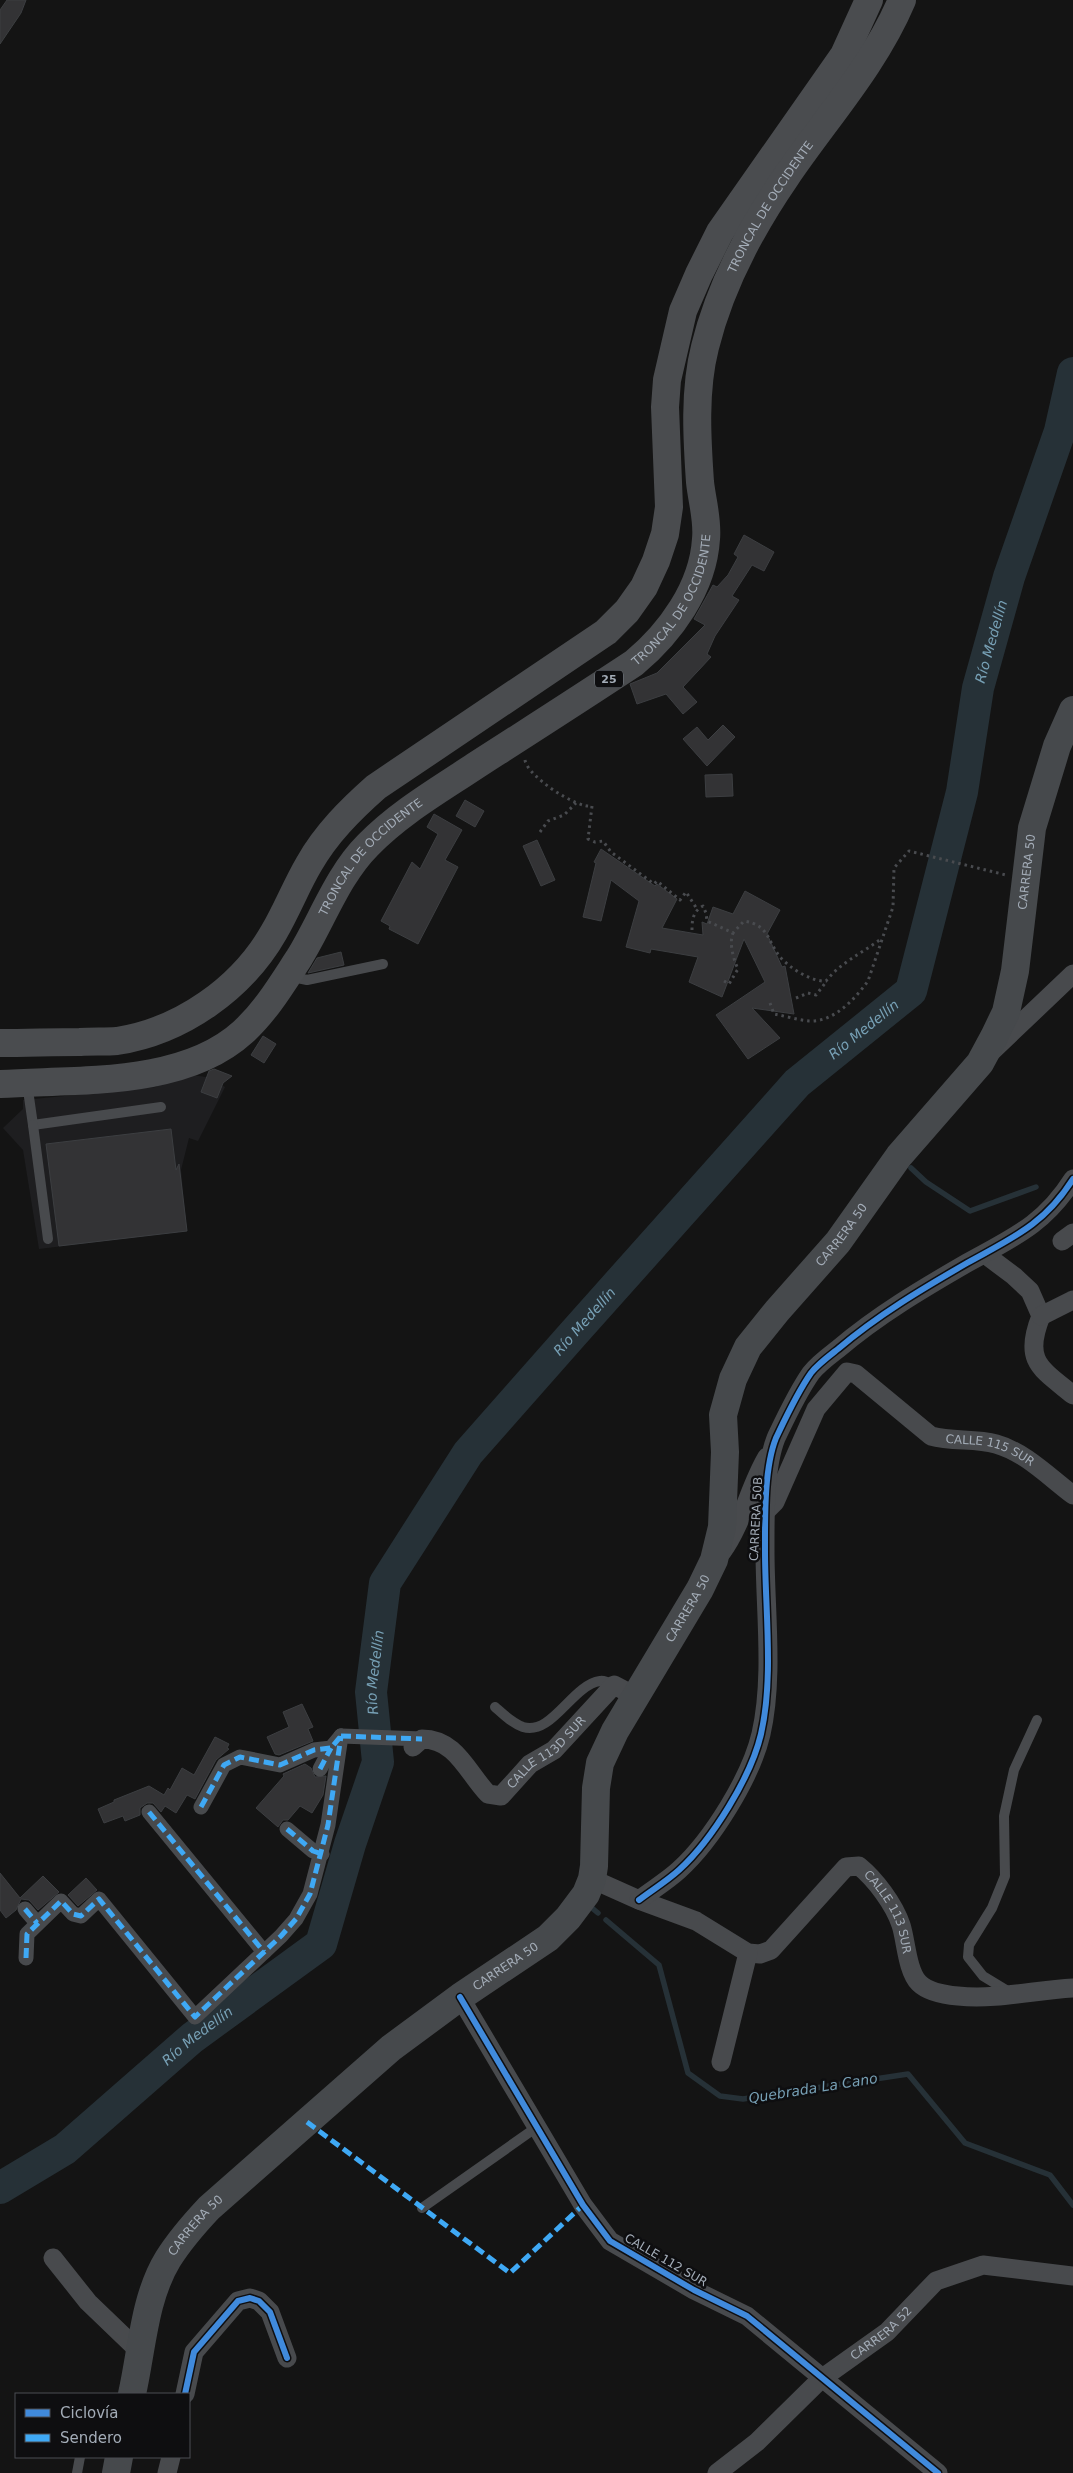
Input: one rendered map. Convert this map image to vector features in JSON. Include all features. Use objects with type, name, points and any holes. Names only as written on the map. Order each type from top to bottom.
[{"type":"highway","name":"TRONCAL DE OCCIDENTE","points":[[0,1043],[116,1041],[144,1035],[169,1025],[212,1001],[228,988],[259,955],[274,932],[309,864],[350,810],[376,787],[598,637],[627,611],[644,587],[656,561],[665,534],[668,507],[665,407],[667,380],[683,311],[720,232],[844,55],[868,0]]},
{"type":"highway","name":"TRONCAL DE OCCIDENTE","points":[[0,1084],[130,1076],[169,1069],[206,1057],[228,1044],[256,1019],[287,976],[336,889],[367,846],[394,822],[634,663],[654,646],[682,610],[702,562],[706,538],[700,483],[698,422],[700,370],[712,321],[723,290],[744,247],[786,177],[877,51],[902,0]]},
{"type":"main road","name":"CARRERA 50","points":[[132,2393],[153,2294],[167,2261],[187,2232],[210,2208],[391,2048],[460,1997],[548,1938],[568,1918],[586,1894],[592,1879],[596,1788],[600,1763],[615,1731],[625,1690],[672,1636],[709,1570],[722,1527],[724,1462],[722,1415],[733,1379],[748,1347],[838,1242],[899,1156],[980,1063],[1006,1012],[1014,971],[1032,828],[1057,746],[1073,710]]},
{"type":"street","points":[[980,1063],[1073,974]]},
{"type":"street","name":"CARRERA 50B","points":[[639,1900],[679,1870],[707,1841],[742,1782],[757,1748],[761,1733],[767,1685],[765,1512],[772,1450],[785,1420],[816,1367],[850,1338],[897,1305],[1030,1228],[1060,1199],[1073,1179]]},
{"type":"street","points":[[986,1255],[1030,1291],[1041,1316]]},
{"type":"street","points":[[1073,1300],[1041,1316],[1034,1334],[1034,1356],[1040,1369],[1073,1395]]},
{"type":"street","name":"CALLE 115 SUR","points":[[765,1512],[775,1502],[816,1409],[847,1372],[856,1374],[931,1436],[942,1440],[994,1444],[1014,1450],[1073,1495]]},
{"type":"street","points":[[709,1570],[732,1538],[757,1474],[772,1450]]},
{"type":"street","name":"CALLE 113D SUR","points":[[417,1743],[433,1739],[449,1745],[488,1794],[501,1796],[530,1764],[554,1750],[625,1690]]},
{"type":"street","points":[[341,1736],[394,1739],[417,1743]]},
{"type":"street","points":[[320,1769],[331,1748],[341,1736]]},
{"type":"street","points":[[26,1958],[27,1934],[61,1902],[73,1914],[81,1916],[99,1899],[195,2017],[296,1919],[310,1894],[322,1854],[336,1783],[341,1736]]},
{"type":"street","points":[[201,1807],[224,1765],[240,1757],[280,1765],[314,1750],[331,1748]]},
{"type":"street","points":[[149,1812],[264,1952]]},
{"type":"street","points":[[287,1829],[314,1851],[322,1854]]},
{"type":"street","name":"CALLE 113 SUR","points":[[748,1953],[760,1954],[771,1950],[846,1867],[859,1866],[875,1880],[900,1923],[917,1982],[927,1989],[959,1996],[1014,1995],[1073,1989]]},
{"type":"street","points":[[592,1879],[639,1900],[696,1921],[748,1953],[721,2062]]},
{"type":"street","points":[[25,1909],[37,1923]]},
{"type":"street","name":"CALLE 112 SUR","points":[[460,1997],[583,2205],[610,2241],[694,2290],[747,2316],[821,2379],[938,2473]]},
{"type":"street","points":[[53,2258],[88,2302],[140,2352]]},
{"type":"street","name":"CARRERA 52","points":[[717,2473],[757,2442],[821,2379],[887,2332],[936,2281],[983,2265],[1073,2276]]},
{"type":"street","points":[[185,2393],[194,2352],[238,2301],[250,2298],[259,2301],[270,2312],[287,2358]]},
{"type":"lane","points":[[287,976],[307,980],[383,964]]},
{"type":"lane","points":[[27,1082],[48,1239]]},
{"type":"lane","points":[[33,1125],[161,1107]]},
{"type":"lane","points":[[495,1707],[525,1728],[540,1726],[555,1716],[573,1697],[591,1684],[602,1680],[625,1690]]},
{"type":"lane","points":[[1014,1995],[983,1976],[968,1957],[968,1945],[992,1908],[1005,1876],[1004,1816],[1014,1770],[1037,1720]]},
{"type":"lane","points":[[422,2208],[537,2128]]},
{"type":"lane","points":[[77,2473],[80,2458]]},
{"type":"path","points":[[528,732],[531,736],[525,761],[528,770],[548,787],[581,807],[592,806],[588,839],[595,842],[602,841],[611,852],[654,884],[657,881],[680,900],[686,892],[697,909]]},
{"type":"path","points":[[540,832],[548,821],[564,814],[576,803]]},
{"type":"path","points":[[770,1003],[774,1014],[807,1021],[817,1020],[838,1013],[868,981],[894,906],[894,868],[909,851],[1004,875]]},
{"type":"path","points":[[692,930],[692,921],[697,909],[703,906],[707,921],[733,932]]},
{"type":"path","points":[[724,981],[729,984],[738,968],[734,960],[731,938],[733,932],[744,921],[756,923],[767,935],[781,958],[804,975],[818,982],[826,981]]},
{"type":"path","points":[[796,998],[808,993],[816,995],[837,967],[852,960],[882,938]]},
{"type":"shaded area","points":[[192,1075],[206,1077],[225,1087],[198,1141],[189,1138],[181,1170],[187,1231],[39,1249],[23,1150],[3,1128],[23,1109],[23,1100],[156,1087],[168,1078]]},
{"type":"building","points":[[7,0],[26,0],[21,13],[0,44],[0,10]]},
{"type":"building","points":[[744,535],[774,552],[764,571],[752,565],[732,596],[739,600],[715,636],[707,654],[711,657],[683,687],[697,702],[683,714],[666,694],[637,704],[630,684],[657,673],[705,625],[694,619],[713,585],[717,587],[728,575],[738,557],[734,554]]},
{"type":"building","points":[[723,725],[735,737],[707,766],[683,739],[697,727],[708,740]]},
{"type":"building","points":[[732,774],[733,796],[706,797],[705,775]]},
{"type":"building","points":[[465,800],[484,811],[475,827],[456,816]]},
{"type":"building","points":[[434,814],[462,830],[445,860],[458,867],[418,944],[389,929],[390,926],[381,921],[412,862],[420,869],[438,834],[427,827]]},
{"type":"building","points":[[537,840],[555,880],[541,886],[523,846]]},
{"type":"building","points":[[601,849],[655,886],[657,884],[677,899],[662,928],[703,935],[702,922],[707,924],[713,907],[733,914],[745,891],[780,910],[767,934],[782,967],[785,966],[794,1014],[752,1008],[780,1038],[748,1059],[716,1015],[765,982],[744,939],[722,997],[689,982],[698,957],[651,949],[650,953],[626,947],[639,901],[611,880],[601,921],[583,917],[596,863],[594,862]]},
{"type":"building","points":[[341,952],[344,965],[308,973],[317,958]]},
{"type":"building","points":[[263,1036],[276,1044],[264,1063],[251,1055]]},
{"type":"building","points":[[214,1069],[232,1076],[223,1083],[217,1098],[201,1092],[209,1071]]},
{"type":"building","points":[[171,1129],[176,1170],[179,1164],[187,1231],[59,1246],[46,1144]]},
{"type":"building","points":[[302,1704],[313,1727],[308,1729],[313,1741],[279,1755],[275,1754],[267,1737],[289,1727],[283,1712]]},
{"type":"building","points":[[215,1737],[229,1744],[227,1748],[229,1749],[216,1760],[195,1799],[187,1795],[176,1813],[165,1806],[161,1812],[153,1803],[147,1803],[140,1808],[140,1815],[125,1821],[123,1816],[104,1823],[98,1809],[114,1802],[114,1800],[149,1786],[164,1795],[168,1788],[170,1790],[182,1768],[194,1775]]},
{"type":"building","points":[[305,1764],[311,1768],[315,1777],[326,1776],[323,1795],[312,1813],[300,1806],[288,1820],[283,1820],[278,1827],[256,1808],[284,1776],[283,1774]]},
{"type":"building","points":[[0,1873],[20,1898],[43,1876],[59,1892],[38,1910],[29,1900],[21,1899],[16,1910],[6,1918],[0,1910]]},
{"type":"building","points":[[86,1878],[97,1890],[78,1906],[68,1895]]},
{"type":"waterway","name":"Río Medellín","points":[[0,2188],[65,2149],[192,2038],[321,1944],[350,1844],[378,1762],[371,1692],[385,1583],[468,1453],[573,1334],[797,1083],[911,991],[962,792],[978,688],[1009,577],[1060,431],[1073,373]]},
{"type":"waterway","points":[[911,1168],[926,1182],[970,1211],[1036,1187]]},
{"type":"waterway","name":"Quebrada La Cano","points":[[592,1908],[598,1913]]},
{"type":"waterway","name":"Quebrada La Cano","points":[[606,1920],[659,1965],[688,2073],[720,2096],[743,2099],[908,2074],[965,2143],[1050,2175],[1073,2205]]},
{"type":"marked path","points":[[341,1736],[422,1739]]},
{"type":"marked path","points":[[201,1807],[224,1765],[240,1757],[280,1765],[314,1750],[331,1748],[341,1736]]},
{"type":"marked path","points":[[26,1958],[27,1934],[61,1901],[73,1914],[81,1916],[99,1899],[195,2017],[281,1936],[296,1919],[310,1894],[328,1825],[341,1736]]},
{"type":"marked path","points":[[320,1769],[331,1748]]},
{"type":"marked path","points":[[149,1812],[264,1952]]},
{"type":"marked path","points":[[287,1829],[313,1851],[322,1854]]},
{"type":"marked path","points":[[25,1909],[37,1923]]},
{"type":"marked path","points":[[307,2122],[510,2273],[583,2205]]},
{"type":"cycle path","points":[[639,1900],[679,1870],[704,1842],[729,1807],[749,1769],[756,1751],[765,1712],[768,1667],[765,1573],[767,1478],[776,1438],[801,1389],[817,1366],[869,1325],[933,1283],[1013,1238],[1039,1219],[1051,1208],[1073,1179]]},
{"type":"cycle path","points":[[460,1997],[583,2205],[610,2241],[694,2290],[747,2316],[938,2473]]},
{"type":"cycle path","points":[[185,2393],[194,2352],[238,2301],[250,2298],[259,2301],[270,2312],[287,2358]]}]
